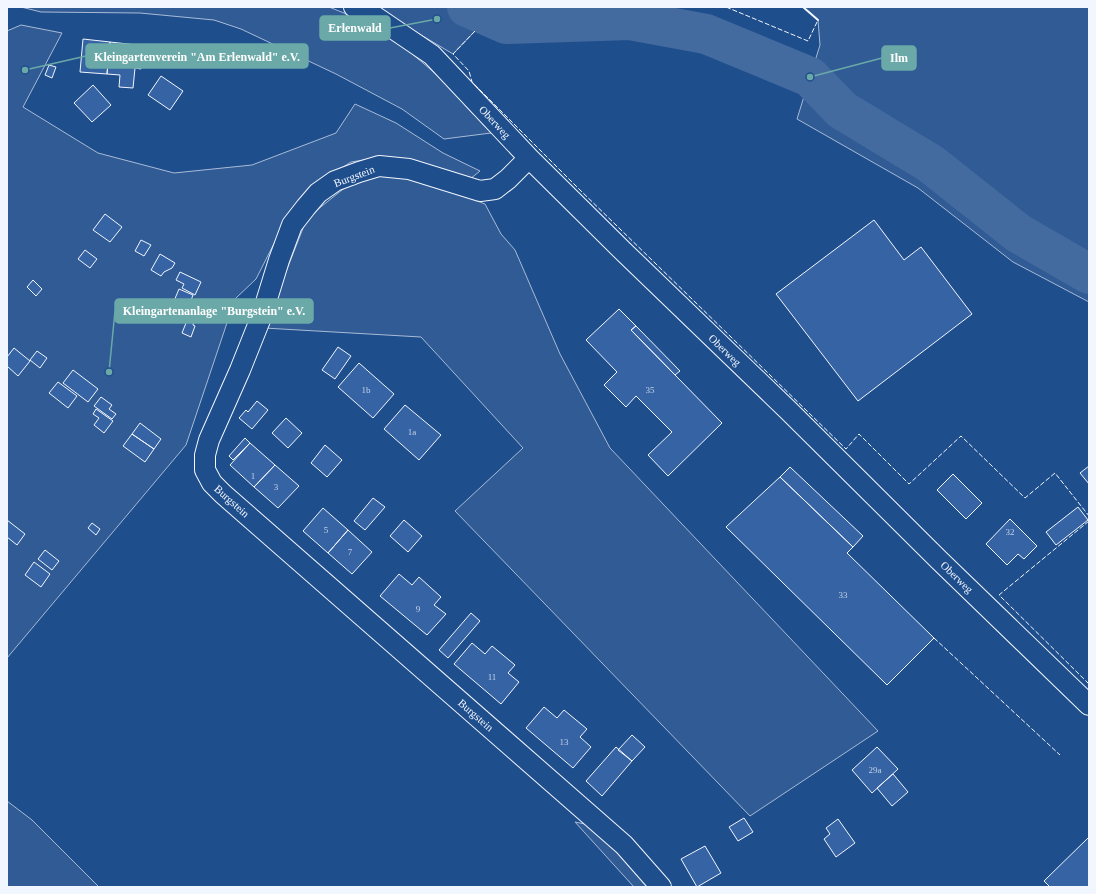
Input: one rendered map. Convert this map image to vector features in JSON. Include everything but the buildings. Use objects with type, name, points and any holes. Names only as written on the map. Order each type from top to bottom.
[{"type":"street","name":"Oberweg","points":[[354,7],[373,15],[432,55],[529,158],[626,254],[789,411],[1089,705]]},
{"type":"street","name":"Burgstein","points":[[529,158],[508,179],[495,189],[480,191],[409,168],[379,166],[336,181],[318,193],[292,225],[279,260],[262,315],[240,370],[209,440],[205,455],[205,470],[212,483],[223,494],[624,844],[661,887]]},
{"type":"shaded area","points":[[21,7],[329,7],[344,13],[398,42],[436,74],[491,133],[444,139],[402,109],[336,74],[241,29],[214,20],[140,13],[41,12]]},
{"type":"shaded area","points":[[374,7],[484,7],[475,31],[453,54]]},
{"type":"shaded area","points":[[803,7],[1089,7],[1089,302],[1013,262],[918,188],[797,119],[820,45],[818,20]]},
{"type":"shaded area","points":[[21,25],[62,33],[23,107],[98,153],[174,173],[252,165],[336,133],[355,104],[396,123],[443,153],[480,171],[470,179],[382,157],[351,162],[313,186],[289,214],[256,279],[235,299],[186,445],[7,658],[7,31]]},
{"type":"shaded area","points":[[398,174],[436,185],[485,204],[501,234],[515,250],[560,354],[610,448],[878,731],[750,816],[455,511],[523,448],[421,337],[264,328],[307,218],[357,178]]},
{"type":"shaded area","points":[[7,801],[32,820],[99,887],[7,887]]},
{"type":"shaded area","points":[[575,822],[595,826],[653,887],[634,887]]},
{"type":"waterway","points":[[467,7],[506,24],[630,20],[706,34],[810,77],[842,110],[931,164],[1018,233],[1089,274]]},
{"type":"fence","points":[[726,7],[808,41],[818,20]]},
{"type":"fence","points":[[475,31],[453,54],[469,71],[472,82],[579,189],[846,449],[859,434],[909,484],[961,436],[1025,498],[1055,473],[1089,516]]},
{"type":"fence","points":[[1089,521],[999,595],[1089,684]]},
{"type":"fence","points":[[934,638],[1060,755]]},
{"type":"wall","points":[[803,7],[818,20]]},
{"type":"place","name":"Erlenwald","points":[[437,19]]},
{"type":"place","name":"Kleingartenverein \"Am Erlenwald\" e.V.","points":[[25,70]]},
{"type":"place","name":"Ilm","points":[[810,77]]},
{"type":"place","name":"Kleingartenanlage \"Burgstein\" e.V.","points":[[109,372]]}]
